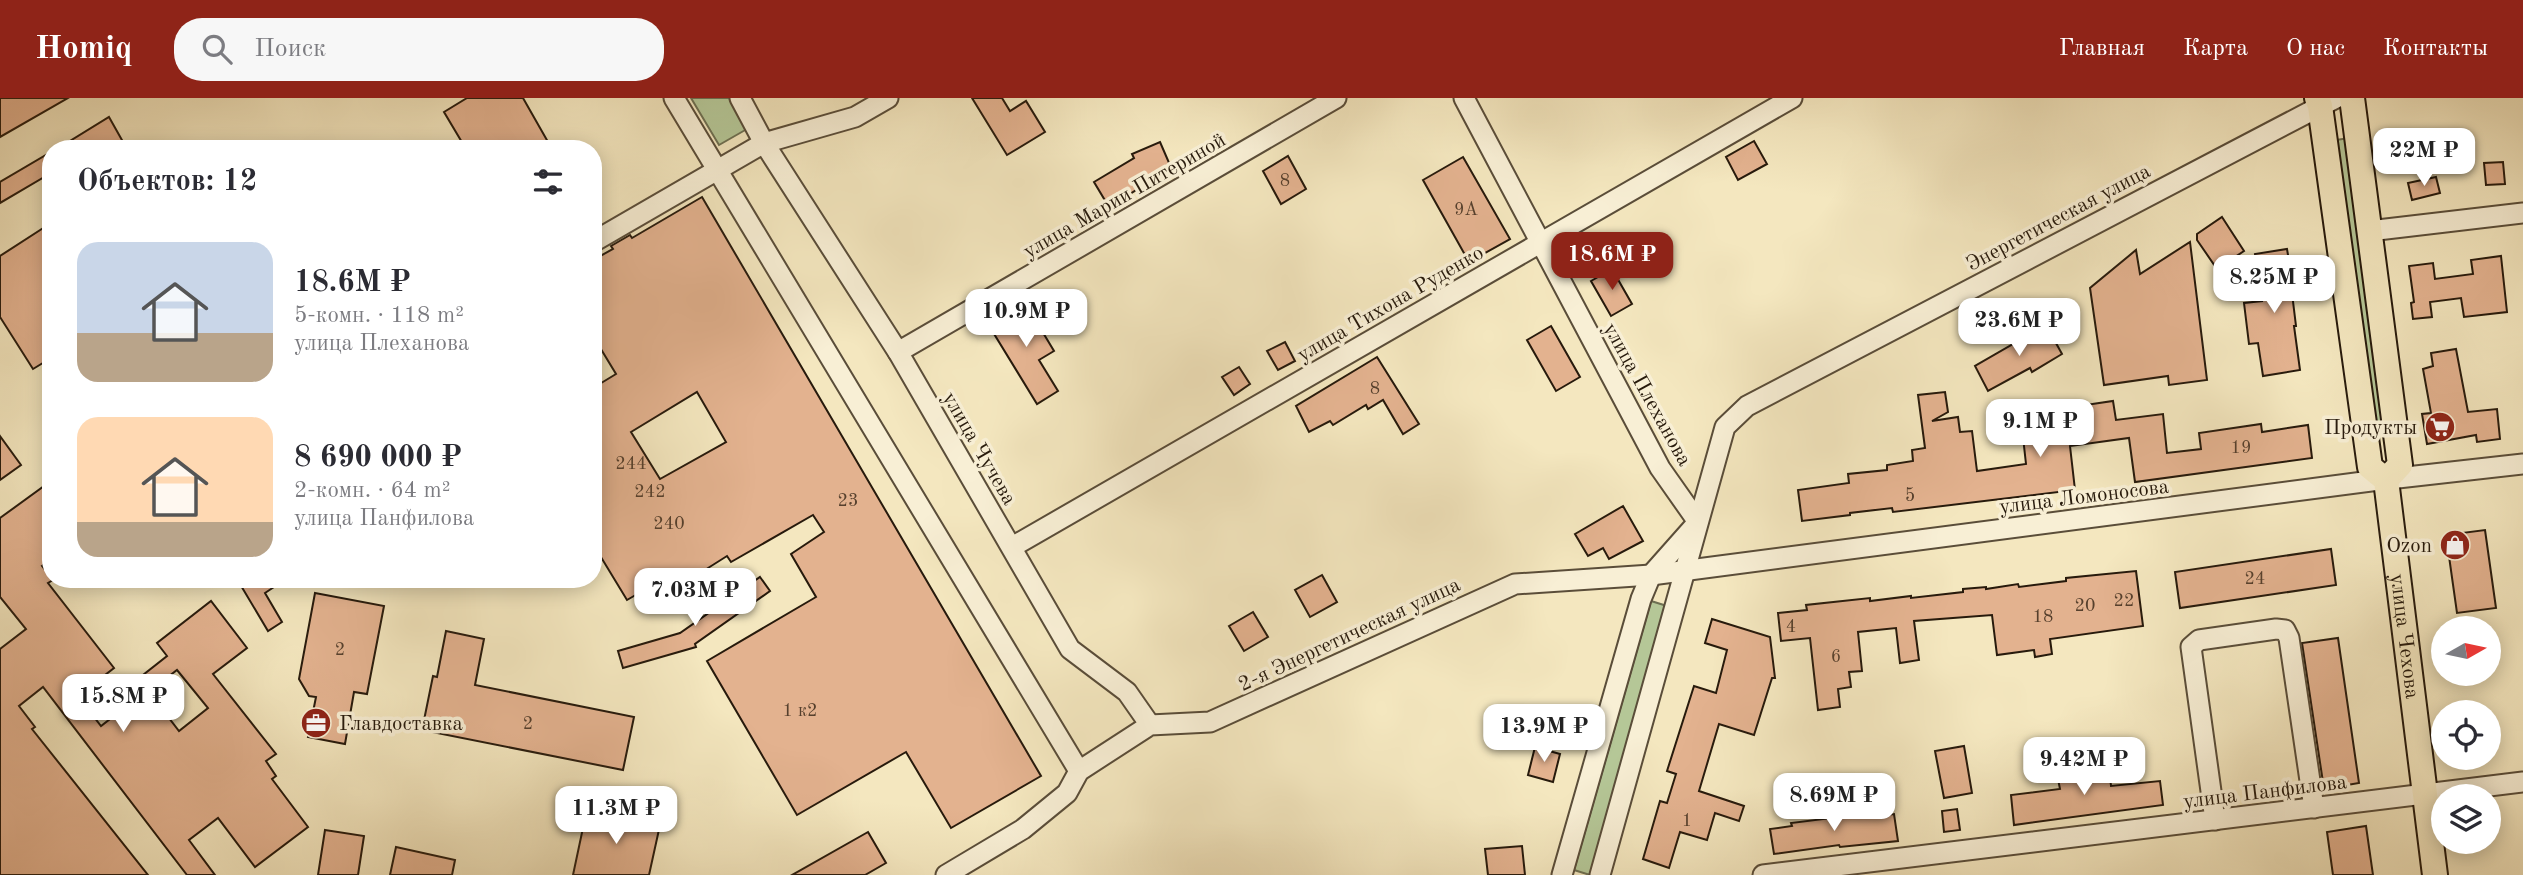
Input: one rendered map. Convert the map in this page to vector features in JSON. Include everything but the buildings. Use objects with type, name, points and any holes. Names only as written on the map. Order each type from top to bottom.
[{"type":"main road","name":"улица Чехова","points":[[2352,98],[2400,465],[2386,480]]},
{"type":"main road","name":"улица Чехова","points":[[2324,101],[2371,467],[2386,480],[2435,875]]},
{"type":"street","points":[[674,98],[1079,771]]},
{"type":"street","name":"улица Чучева","points":[[740,98],[764,143],[898,352],[1070,649],[1127,692],[1150,724]]},
{"type":"street","points":[[602,237],[764,143],[855,117],[888,98]]},
{"type":"street","name":"улица Марии Питериной","points":[[898,352],[1336,98]]},
{"type":"street","name":"улица Плеханова","points":[[1464,98],[1660,468],[1698,522]]},
{"type":"street","name":"улица Тихона Руденко","points":[[1012,547],[1792,98]]},
{"type":"street","name":"Энергетическая улица","points":[[1600,875],[1725,427],[1746,406],[2324,101]]},
{"type":"street","points":[[2369,232],[2523,213]]},
{"type":"street","name":"улица Ломоносова","points":[[1651,575],[2523,464]]},
{"type":"street","name":"Энергетическая улица","points":[[1562,875],[1641,599],[1651,575],[1698,522]]},
{"type":"street","name":"2-я Энергетическая улица","points":[[1150,724],[1210,722],[1514,584],[1651,575]]},
{"type":"street","points":[[2215,820],[2190,648],[2199,640],[2276,629],[2285,631],[2289,638],[2314,808]]},
{"type":"street","points":[[946,875],[1023,829],[1067,793],[1079,771],[1150,724]]},
{"type":"street","name":"улица Панфилова","points":[[1763,875],[2523,782]]},
{"type":"green space","points":[[691,98],[729,98],[747,129],[719,145]]},
{"type":"green space","points":[[2349,138],[2385,429],[2373,430],[2336,140]]},
{"type":"green space","points":[[1651,601],[1667,606],[1590,875],[1574,870]]},
{"type":"place","name":"Продукты","points":[[2440,427]]},
{"type":"place","name":"Ozon","points":[[2455,545]]},
{"type":"place","name":"Главдоставка","points":[[316,723]]}]
